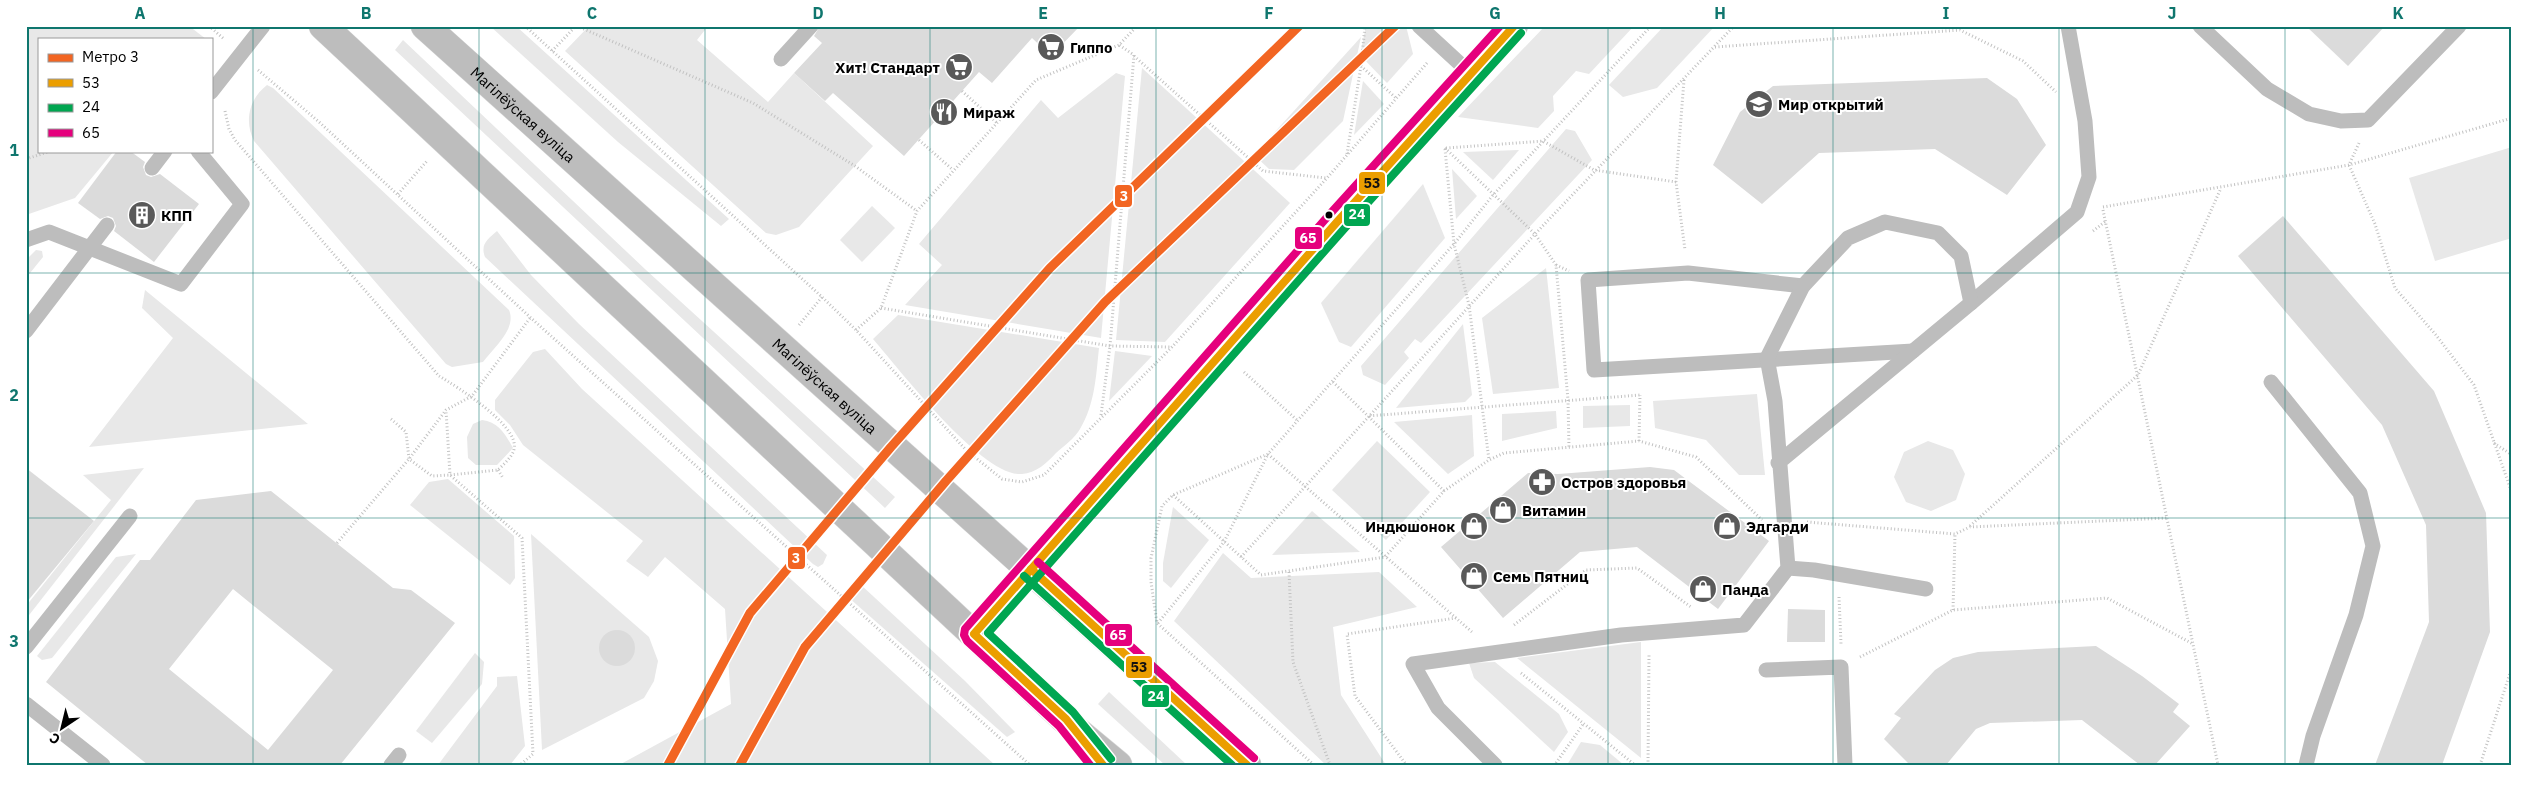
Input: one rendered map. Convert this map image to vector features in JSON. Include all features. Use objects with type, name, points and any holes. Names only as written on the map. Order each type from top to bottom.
[{"type":"main road","points":[[323,26],[1077,731],[1118,765]]},
{"type":"main road","name":"Магілёўская вуліца","points":[[425,26],[1247,765]]},
{"type":"main road","points":[[974,634],[1221,352],[1514,26]]},
{"type":"main road","points":[[1077,731],[1104,765]]},
{"type":"lane","points":[[212,91],[263,26]]},
{"type":"lane","points":[[782,59],[811,26]]},
{"type":"lane","points":[[1419,26],[1470,74]]},
{"type":"lane","points":[[1778,463],[1971,303],[2077,212],[2089,177],[2085,121],[2068,26]]},
{"type":"lane","points":[[2200,26],[2267,89],[2309,114],[2341,121],[2368,120],[2459,26]]},
{"type":"lane","points":[[152,168],[163,152]]},
{"type":"lane","points":[[26,240],[49,232],[181,284],[242,204],[199,152]]},
{"type":"lane","points":[[1495,765],[1438,708],[1413,664],[1492,649],[1650,632],[1744,625],[1788,568],[1778,463],[1775,401],[1766,358],[1802,286],[1848,238],[1885,222],[1938,233],[1961,256],[1971,303]]},
{"type":"lane","points":[[26,331],[107,225]]},
{"type":"lane","points":[[1802,286],[1688,273],[1588,280],[1594,370],[1766,358],[1913,351]]},
{"type":"lane","points":[[2271,382],[2360,492],[2373,546],[2356,615],[2313,736],[2306,765]]},
{"type":"lane","points":[[26,647],[130,516]]},
{"type":"lane","points":[[1788,568],[1814,570],[1926,589]]},
{"type":"lane","points":[[1766,670],[1842,667],[1845,765]]},
{"type":"lane","points":[[26,704],[103,765]]},
{"type":"path","points":[[209,26],[398,194],[530,318],[1030,765]]},
{"type":"path","points":[[525,26],[822,297],[856,330],[966,450],[1002,479],[1022,482],[1044,475],[1172,347],[1397,99],[1361,66]]},
{"type":"path","points":[[552,51],[576,26],[753,103],[855,166],[916,211]]},
{"type":"path","points":[[856,330],[881,308],[916,211],[1036,80],[1119,45],[1137,26]]},
{"type":"path","points":[[1347,155],[1361,66],[1364,26]]},
{"type":"path","points":[[1157,623],[1224,542],[1268,454],[1454,244],[1493,195],[1651,26]]},
{"type":"path","points":[[1241,557],[1594,170],[1734,26]]},
{"type":"path","points":[[1715,47],[1960,30],[2024,61],[2085,121]]},
{"type":"path","points":[[1119,45],[1134,55],[1262,171],[1326,178]]},
{"type":"path","points":[[1101,416],[1110,346],[1134,55]]},
{"type":"path","points":[[1684,78],[1676,182],[1688,273]]},
{"type":"path","points":[[962,91],[997,123]]},
{"type":"path","points":[[228,103],[225,111],[229,130],[235,140],[439,376],[472,396],[505,427],[514,444],[514,450],[498,470],[432,476],[409,459],[406,432],[391,419]]},
{"type":"path","points":[[2103,207],[2350,165],[2512,118]]},
{"type":"path","points":[[2368,120],[2350,165],[2375,224],[2395,288],[2436,335],[2474,385],[2492,442],[2512,492]]},
{"type":"path","points":[[398,194],[446,140]]},
{"type":"path","points":[[919,140],[954,170]]},
{"type":"path","points":[[1445,148],[1543,141],[1594,170],[1676,182]]},
{"type":"path","points":[[1445,148],[1535,234],[1556,265],[1568,400],[1569,448]]},
{"type":"path","points":[[1445,148],[1454,244],[1469,305],[1489,460]]},
{"type":"path","points":[[26,158],[47,152]]},
{"type":"path","points":[[1799,521],[1955,534],[1970,527],[2138,375],[2221,188]]},
{"type":"path","points":[[2101,197],[2218,765]]},
{"type":"path","points":[[2090,233],[2106,221]]},
{"type":"path","points":[[781,345],[822,297]]},
{"type":"path","points":[[881,308],[1110,346],[1172,347]]},
{"type":"path","points":[[337,543],[409,459],[446,410],[472,396],[530,318]]},
{"type":"path","points":[[1221,352],[1298,421]]},
{"type":"path","points":[[1639,367],[1639,442]]},
{"type":"path","points":[[1333,382],[1444,491]]},
{"type":"path","points":[[1368,416],[1640,395]]},
{"type":"path","points":[[446,410],[450,475],[522,538],[533,754],[520,765]]},
{"type":"path","points":[[1173,495],[1261,574],[1289,572],[1385,557],[1444,491],[1489,460],[1504,453],[1639,442],[1696,457],[1766,525]]},
{"type":"path","points":[[2492,442],[2512,455]]},
{"type":"path","points":[[1268,454],[1492,649],[1635,765]]},
{"type":"path","points":[[1268,454],[1173,495],[1162,506],[1151,558],[1151,582],[1157,623],[1314,765]]},
{"type":"path","points":[[498,470],[503,478]]},
{"type":"path","points":[[1970,527],[2167,518]]},
{"type":"path","points":[[1953,610],[1955,534]]},
{"type":"path","points":[[1492,649],[1586,570],[1637,568],[1693,608]]},
{"type":"path","points":[[1289,572],[1293,662],[1330,765]]},
{"type":"path","points":[[1842,667],[1953,610],[2107,598],[2193,644]]},
{"type":"path","points":[[1405,763],[1355,696],[1347,634],[1456,618]]},
{"type":"path","points":[[1648,765],[1650,632]]},
{"type":"path","points":[[2480,765],[2512,667]]},
{"type":"path","points":[[1556,764],[1584,723]]},
{"type":"shaded area","points":[[26,26],[189,26],[205,38],[38,38],[38,152],[113,152],[75,198],[26,215]]},
{"type":"shaded area","points":[[490,26],[516,26],[729,219],[721,226],[618,142]]},
{"type":"shaded area","points":[[589,26],[708,26],[697,40],[768,102],[794,73],[873,146],[799,227],[776,235],[766,233],[565,51]]},
{"type":"shaded area","points":[[1366,26],[1406,26],[1413,54],[1387,83],[1360,55]]},
{"type":"shaded area","points":[[1545,26],[1634,26],[1589,74],[1576,71],[1553,96],[1554,111],[1538,128],[1458,117]]},
{"type":"shaded area","points":[[1664,26],[1715,26],[1657,88],[1623,97],[1609,85]]},
{"type":"shaded area","points":[[1361,37],[1343,121],[1294,170],[1269,169],[1254,155]]},
{"type":"shaded area","points":[[403,40],[646,270],[895,497],[885,508],[395,50]]},
{"type":"shaded area","points":[[1142,68],[1290,203],[1165,342],[1116,340]]},
{"type":"shaded area","points":[[1116,73],[1125,76],[1101,338],[905,305],[942,265],[919,244],[1041,100],[1058,118]]},
{"type":"shaded area","points":[[1363,81],[1384,104],[1354,135]]},
{"type":"shaded area","points":[[267,85],[273,88],[509,310],[511,317],[507,331],[483,362],[452,367],[446,364],[254,141],[249,126],[250,111],[256,97]]},
{"type":"shaded area","points":[[1566,129],[1575,131],[1592,160],[1421,343],[1415,339],[1404,352],[1409,358],[1385,385],[1363,375],[1361,366]]},
{"type":"shaded area","points":[[2512,147],[2512,238],[2435,261],[2409,178]]},
{"type":"shaded area","points":[[1519,150],[1493,180],[1463,152]]},
{"type":"shaded area","points":[[1452,169],[1477,196],[1456,219]]},
{"type":"shaded area","points":[[1423,184],[1445,238],[1351,347],[1339,342],[1321,303]]},
{"type":"shaded area","points":[[872,206],[895,228],[862,262],[840,240]]},
{"type":"shaded area","points":[[497,231],[531,275],[579,324],[827,555],[823,564],[818,567],[813,564],[485,257],[484,245]]},
{"type":"shaded area","points":[[36,250],[42,251],[43,257],[26,278],[26,260]]},
{"type":"shaded area","points":[[1546,268],[1559,388],[1493,394],[1482,318]]},
{"type":"shaded area","points":[[145,290],[308,424],[89,447],[173,338],[142,308]]},
{"type":"shaded area","points":[[898,315],[1099,348],[1092,400],[1080,429],[1072,439],[1041,467],[1032,472],[1022,474],[1005,471],[986,459],[943,419],[873,339]]},
{"type":"shaded area","points":[[1463,324],[1472,395],[1465,402],[1396,408]]},
{"type":"shaded area","points":[[545,349],[582,389],[995,765],[619,765],[731,704],[725,609],[665,557],[648,577],[626,561],[643,541],[523,445],[510,425],[495,410],[495,400],[533,352]]},
{"type":"shaded area","points":[[1115,351],[1152,356],[1109,401]]},
{"type":"shaded area","points":[[1757,394],[1765,475],[1739,475],[1706,440],[1655,428],[1653,401]]},
{"type":"shaded area","points":[[1630,405],[1630,426],[1583,428],[1583,406]]},
{"type":"shaded area","points":[[1556,411],[1557,428],[1502,441],[1502,414]]},
{"type":"shaded area","points":[[1472,415],[1474,456],[1448,474],[1394,422]]},
{"type":"shaded area","points":[[482,420],[497,426],[513,448],[497,465],[476,465],[468,458],[467,437],[473,424]]},
{"type":"shaded area","points":[[1377,441],[1430,492],[1386,540],[1332,490]]},
{"type":"shaded area","points":[[1928,441],[1953,450],[1965,474],[1956,500],[1931,511],[1906,502],[1894,477],[1904,452]]},
{"type":"shaded area","points":[[144,468],[26,619],[26,606],[111,500],[83,475]]},
{"type":"shaded area","points":[[448,479],[514,536],[515,578],[510,585],[410,505],[429,482]]},
{"type":"shaded area","points":[[1173,507],[1209,540],[1171,588],[1163,581],[1163,563]]},
{"type":"shaded area","points":[[1312,511],[1360,552],[1272,555]]},
{"type":"shaded area","points":[[531,534],[649,637],[658,661],[654,681],[644,698],[542,750]]},
{"type":"shaded area","points":[[1223,553],[1251,578],[1379,572],[1417,607],[1333,627],[1341,695],[1386,765],[1326,765],[1174,621]]},
{"type":"shaded area","points":[[136,554],[52,658],[42,660],[37,656],[116,557]]},
{"type":"shaded area","points":[[861,585],[965,681],[1015,732],[1007,737],[848,597]]},
{"type":"shaded area","points":[[1641,642],[1641,758],[1517,658]]},
{"type":"shaded area","points":[[475,653],[484,662],[482,684],[432,743],[416,731]]},
{"type":"shaded area","points":[[1495,662],[1559,714],[1568,732],[1554,752],[1474,678],[1469,663]]},
{"type":"shaded area","points":[[517,676],[525,746],[510,765],[438,765],[497,686],[497,677]]},
{"type":"shaded area","points":[[1109,692],[1187,765],[1165,765],[1098,704]]},
{"type":"shaded area","points":[[1581,742],[1600,745],[1624,765],[1567,765]]},
{"type":"building","points":[[820,26],[1080,26],[1051,56],[1032,38],[992,83],[979,72],[904,156],[833,93],[825,101],[794,73],[822,43],[814,36]]},
{"type":"building","points":[[2306,26],[2385,26],[2348,66]]},
{"type":"building","points":[[1987,78],[2017,99],[2046,145],[2007,195],[1935,149],[1819,153],[1762,204],[1713,165],[1740,112],[1773,86]]},
{"type":"building","name":"КПП","points":[[116,152],[131,152],[145,162],[143,167],[146,175],[151,177],[160,174],[199,204],[154,262],[114,231],[116,226],[113,218],[108,216],[100,219],[78,203]]},
{"type":"building","points":[[2283,216],[2434,391],[2486,513],[2490,632],[2442,765],[2375,765],[2429,622],[2426,525],[2382,425],[2238,256]]},
{"type":"building","points":[[1650,467],[1674,470],[1769,541],[1718,609],[1637,547],[1580,552],[1503,618],[1441,547],[1528,473],[1558,474]]},
{"type":"building","points":[[26,468],[94,521],[26,603]]},
{"type":"building","points":[[271,491],[393,588],[411,590],[455,623],[340,765],[148,765],[46,682],[140,560],[150,560],[196,500]],"holes":[[[233,589],[333,670],[268,750],[169,669]]]},
{"type":"building","points":[[1788,609],[1825,610],[1825,642],[1787,642]]},
{"type":"building","points":[[617,630],[624,631],[630,635],[634,641],[634,655],[630,661],[624,665],[617,666],[610,665],[604,661],[600,655],[599,648],[600,641],[604,635],[610,631]]},
{"type":"building","points":[[2096,646],[2142,676],[2179,704],[2173,712],[2190,726],[2155,765],[2140,765],[2082,720],[1990,723],[1976,729],[1946,765],[1910,765],[1884,739],[1901,718],[1894,714],[1935,670],[1953,658],[1978,652]]},
{"type":"metro line","name":"3","points":[[668,765],[750,613],[891,447],[1050,268],[1299,26]]},
{"type":"metro line","name":"3","points":[[740,765],[805,647],[946,481],[1105,302],[1395,26]]},
{"type":"transit line","name":"65","points":[[1090,765],[1059,726],[967,641],[964,635],[965,629],[1329,215],[1500,26]]},
{"type":"transit line","name":"53","points":[[1103,765],[1066,719],[974,634],[1337,222],[1514,26]]},
{"type":"transit line","name":"24","points":[[1111,759],[1073,712],[988,633],[1344,229],[1521,33]]},
{"type":"transit line","name":"65","points":[[1038,562],[1254,758]]},
{"type":"transit line","name":"53","points":[[1031,569],[1247,765]]},
{"type":"transit line","name":"24","points":[[1024,576],[1232,765]]},
{"type":"place","name":"Гиппо","points":[[1051,47]]},
{"type":"place","name":"Хит! Стандарт","points":[[959,67]]},
{"type":"place","name":"Мир открытий","points":[[1759,104]]},
{"type":"place","name":"Мираж","points":[[944,112]]},
{"type":"place","name":"КПП","points":[[142,215]]},
{"type":"place","name":"Остров здоровья","points":[[1542,482]]},
{"type":"place","name":"Витамин","points":[[1503,510]]},
{"type":"place","name":"Индюшонок","points":[[1474,526]]},
{"type":"place","name":"Эдгарди","points":[[1727,526]]},
{"type":"place","name":"Семь Пятниц","points":[[1474,576]]},
{"type":"place","name":"Панда","points":[[1703,589]]}]
